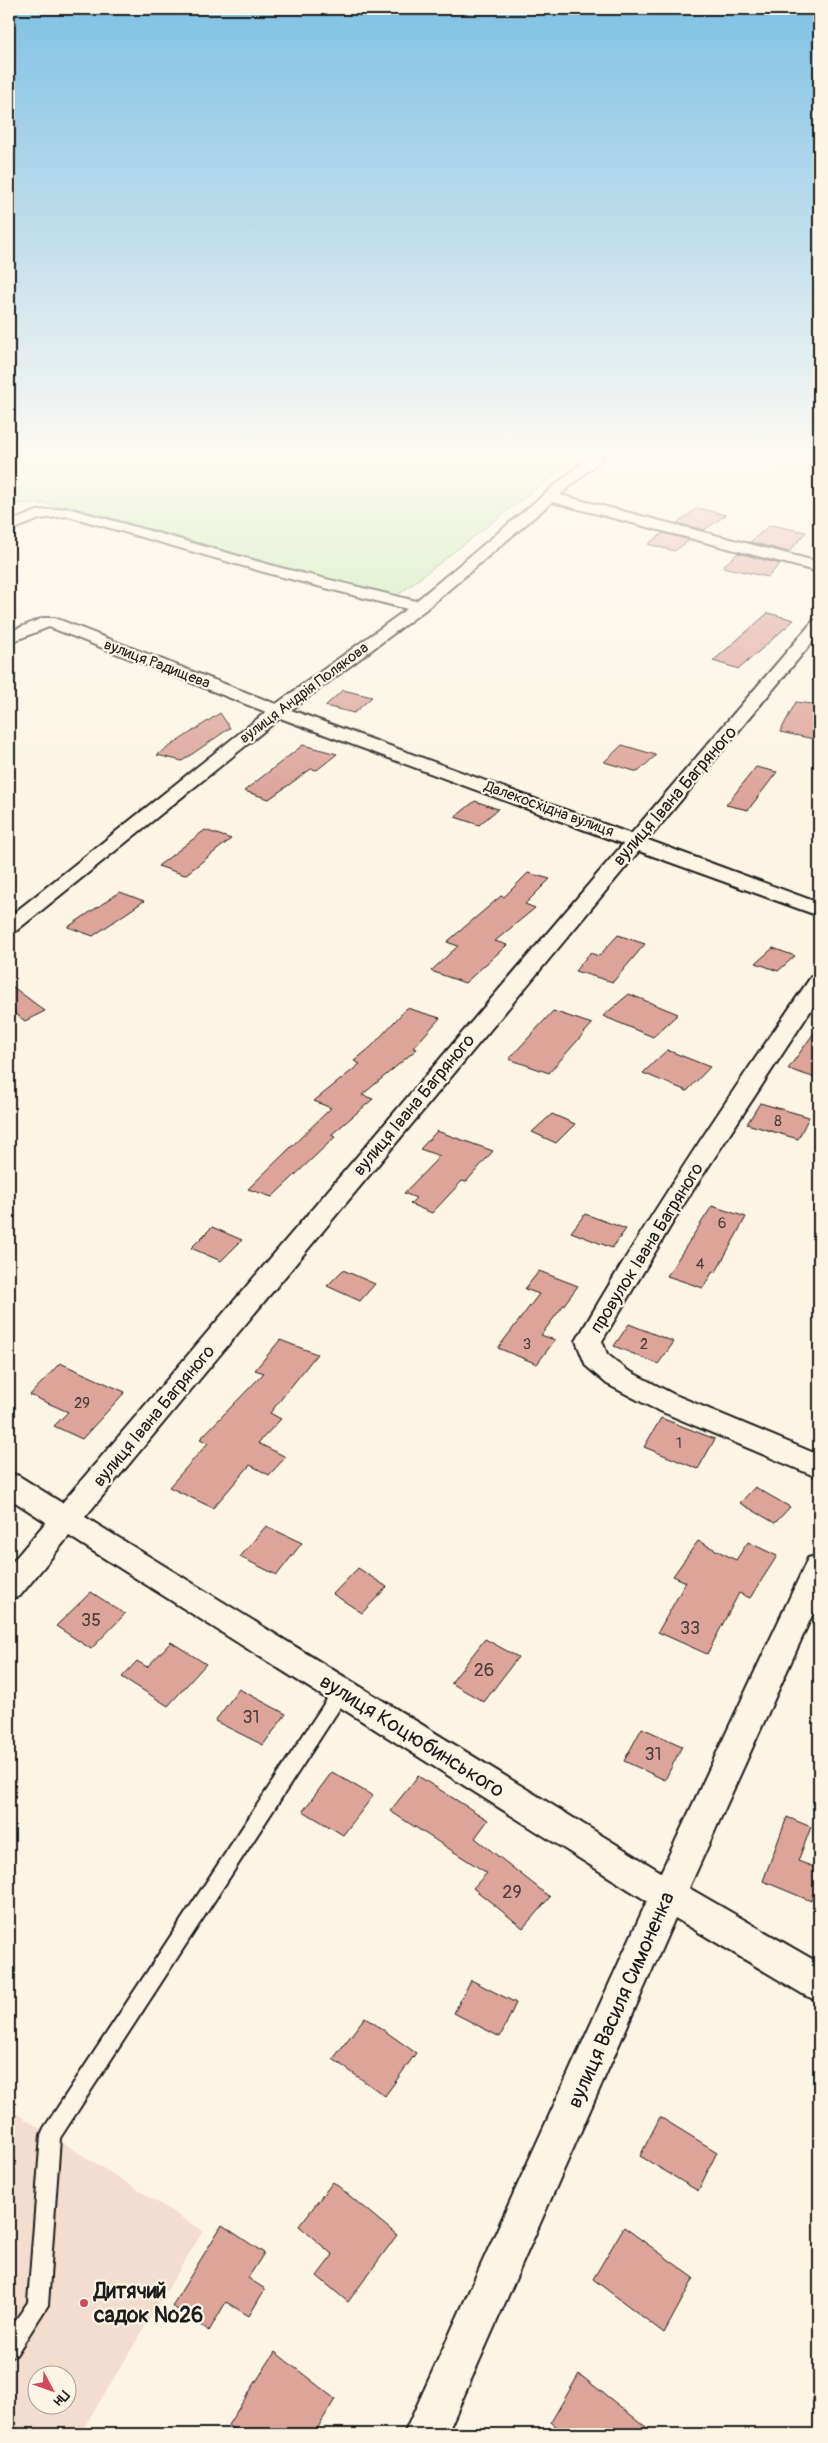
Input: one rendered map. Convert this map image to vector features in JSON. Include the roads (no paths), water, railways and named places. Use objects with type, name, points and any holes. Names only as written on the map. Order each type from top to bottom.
[{"type":"street","points":[[276,571],[419,607]]},
{"type":"street","name":"вулиця Андрія Полякова","points":[[9,927],[278,711],[419,607],[462,571]]},
{"type":"street","name":"вулиця Радищева","points":[[9,638],[49,621],[278,711]]},
{"type":"street","name":"вулиця Івана Багряного","points":[[9,1587],[636,841],[754,704],[819,624]]},
{"type":"street","name":"Далекосхідна вулиця","points":[[278,711],[636,841],[819,910]]},
{"type":"street","name":"провулок Івана Багряного","points":[[819,982],[742,1094],[617,1292],[589,1342],[596,1359],[617,1377],[663,1401],[819,1467]]},
{"type":"street","name":"вулиця Коцюбинського","points":[[9,1484],[668,1895],[819,1982]]},
{"type":"street","name":"вулиця Василя Симоненка","points":[[425,2434],[668,1895],[819,1566]]},
{"type":"lane","points":[[9,2348],[38,2305],[51,2135],[341,1692]]},
{"type":"place","name":"Дитячий садок №26","points":[[84,2303]]}]
